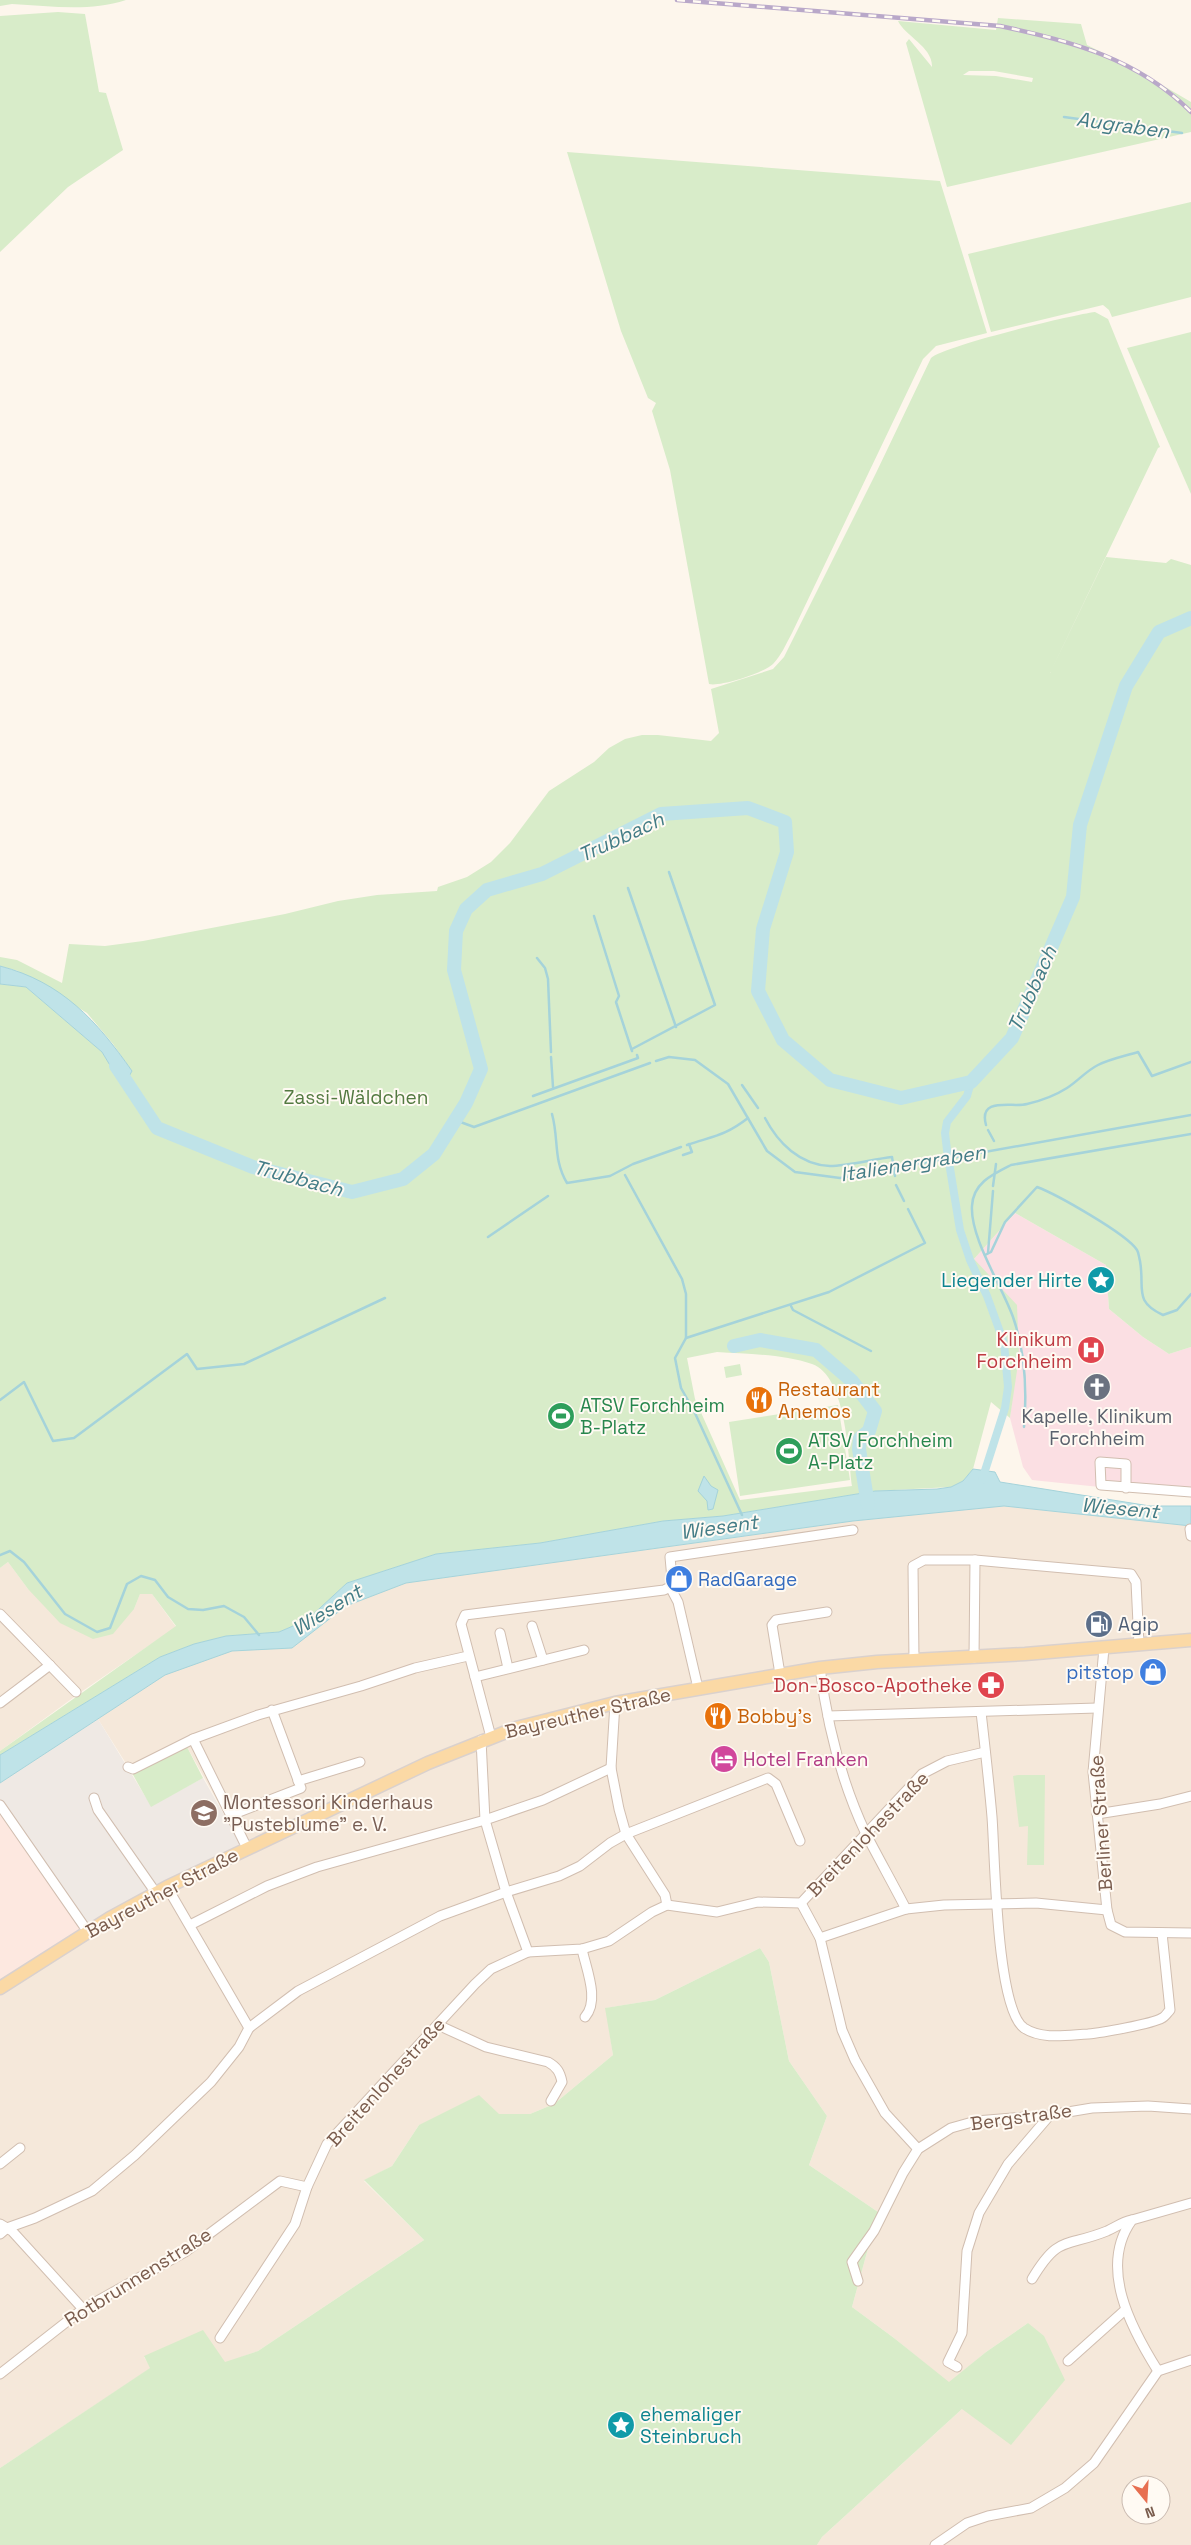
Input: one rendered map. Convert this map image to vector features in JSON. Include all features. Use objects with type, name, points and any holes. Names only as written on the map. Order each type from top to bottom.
[{"type":"main road","name":"Bayreuther Straße","points":[[0,1988],[88,1932],[162,1890],[247,1848],[486,1738],[555,1716],[615,1703],[820,1668],[877,1662],[974,1658],[1191,1640]]},
{"type":"street","points":[[1126,1488],[1191,1492]]},
{"type":"street","points":[[1190,1529],[1191,1536]]},
{"type":"street","points":[[528,1952],[506,1892],[485,1820],[486,1738],[475,1677],[461,1624],[465,1615],[655,1592],[670,1587],[672,1579],[670,1557],[853,1530]]},
{"type":"street","points":[[914,1661],[913,1566],[924,1560],[975,1560],[1131,1574],[1136,1582],[1139,1645]]},
{"type":"street","points":[[974,1658],[975,1560]]},
{"type":"street","name":"Bayreuther Straße","points":[[670,1587],[678,1602],[698,1688]]},
{"type":"street","points":[[780,1674],[772,1625],[776,1620],[827,1612]]},
{"type":"street","points":[[0,1614],[76,1692]]},
{"type":"street","points":[[532,1626],[543,1660]]},
{"type":"street","points":[[500,1633],[508,1668]]},
{"type":"street","name":"Berliner Straße","points":[[1104,1648],[1097,1708],[1093,1772],[1107,1910]]},
{"type":"street","points":[[475,1677],[584,1650]]},
{"type":"street","points":[[128,1767],[133,1769],[193,1739],[272,1710],[361,1686],[415,1668],[468,1656]]},
{"type":"street","points":[[0,1703],[50,1665]]},
{"type":"street","points":[[820,1668],[828,1716],[847,1785],[866,1833],[906,1908]]},
{"type":"street","points":[[615,1703],[610,1768],[626,1834],[665,1895],[667,1905]]},
{"type":"street","points":[[828,1716],[1097,1708]]},
{"type":"street","points":[[231,1815],[301,1788],[272,1710]]},
{"type":"street","points":[[981,1712],[998,1902],[999,1942],[1007,1985],[1016,2018],[1024,2028],[1036,2033],[1055,2036],[1095,2033],[1161,2019],[1170,2010],[1162,1933]]},
{"type":"street","points":[[193,1739],[247,1848]]},
{"type":"street","name":"Breitenlohestraße","points":[[220,2338],[295,2224],[307,2187],[327,2144],[492,1969],[528,1952],[582,1949],[609,1941],[652,1912],[667,1905],[717,1912],[758,1902],[800,1903],[922,1774],[947,1761],[985,1752]]},
{"type":"street","points":[[298,1781],[360,1762]]},
{"type":"street","points":[[190,1925],[267,1886],[317,1866],[485,1820],[543,1800],[610,1768]]},
{"type":"street","points":[[2,2229],[35,2218],[89,2193],[135,2155],[211,2082],[239,2047],[248,2028],[298,1991],[440,1916],[506,1892],[559,1876],[580,1866],[610,1843],[626,1834],[768,1778],[776,1784],[800,1841]]},
{"type":"street","points":[[1097,1814],[1160,1804],[1191,1796]]},
{"type":"street","points":[[94,1798],[98,1810],[190,1925],[223,1988],[248,2028]]},
{"type":"street","points":[[0,1805],[88,1932]]},
{"type":"street","points":[[820,1938],[906,1908],[998,1902],[1036,1902],[1107,1910],[1111,1925],[1125,1932],[1191,1933]]},
{"type":"street","points":[[800,1903],[820,1938],[842,2030],[855,2060],[885,2113],[918,2149]]},
{"type":"street","points":[[582,1949],[593,2000],[590,2010],[585,2017]]},
{"type":"street","points":[[438,2025],[486,2047],[548,2062],[556,2067],[561,2074],[562,2082],[551,2101]]},
{"type":"street","name":"Bergstraße","points":[[858,2281],[852,2262],[874,2231],[903,2173],[918,2149],[951,2128],[976,2121],[1050,2115],[1092,2108],[1148,2106],[1191,2109]]},
{"type":"street","points":[[957,2367],[948,2362],[962,2333],[967,2251],[979,2213],[1008,2164],[1050,2115]]},
{"type":"street","points":[[0,2164],[20,2148]]},
{"type":"street","name":"Rotbrunnenstraße","points":[[0,2374],[83,2309],[185,2252],[280,2182],[307,2187]]},
{"type":"street","points":[[1032,2279],[1054,2248],[1063,2243],[1108,2230],[1121,2222],[1191,2203]]},
{"type":"street","points":[[1132,2220],[1120,2239],[1120,2289],[1125,2310],[1139,2341],[1158,2371]]},
{"type":"street","points":[[2,2229],[12,2231],[83,2309]]},
{"type":"street","points":[[1108,2230],[1115,2232],[1120,2239]]},
{"type":"street","points":[[1068,2361],[1125,2310]]},
{"type":"street","points":[[935,2545],[967,2523],[988,2516],[1031,2508],[1065,2488],[1094,2462],[1158,2371],[1191,2360]]},
{"type":"shaded area","name":"Klinikum Forchheim","points":[[1015,1213],[1106,1265],[1109,1309],[1143,1337],[1169,1354],[1191,1347],[1191,1491],[1148,1492],[1032,1480],[1023,1467],[1010,1418],[1013,1392],[974,1259]]},
{"type":"shaded area","points":[[1004,1506],[1191,1526],[1191,2545],[817,2545],[822,2537],[962,2409],[1028,2323],[986,2352],[949,2383],[894,2338],[852,2307],[878,2212],[809,2165],[827,2116],[789,2061],[769,1962],[760,1948],[655,2000],[606,2008],[613,2055],[554,2104],[530,2114],[499,2114],[419,2125],[392,2166],[364,2181],[424,2240],[258,2351],[225,2363],[144,2357],[151,2368],[0,2468],[0,1984],[244,1849],[187,1747],[132,1773],[98,1719],[164,1675],[232,1651],[292,1648],[346,1606],[406,1583],[853,1521]]},
{"type":"shaded area","points":[[8,1562],[28,1589],[134,1609],[140,1594],[152,1594],[176,1627],[81,1692],[0,1751],[0,1568]]},
{"type":"shaded area","points":[[98,1719],[151,1806],[203,1778],[244,1849],[89,1930],[0,1802],[0,1783]]},
{"type":"shaded area","points":[[0,1802],[89,1930],[0,1984]]},
{"type":"green space","points":[[0,0],[126,0],[98,6],[70,7],[12,4],[0,6]]},
{"type":"green space","points":[[58,12],[85,14],[99,92],[106,93],[123,150],[68,187],[0,252],[0,16]]},
{"type":"green space","points":[[998,18],[1081,24],[1087,45],[1133,68],[1191,102],[1191,132],[947,187],[906,43],[909,39],[932,67],[931,60],[924,48],[906,32],[898,21],[996,30]],"holes":[[[969,71],[994,71],[1033,78],[1032,82],[996,76],[963,75]]]},
{"type":"green space","points":[[567,152],[940,181],[987,333],[936,346],[923,359],[783,650],[776,661],[768,668],[742,678],[709,684],[670,470],[652,411],[656,403],[648,398],[621,331]]},
{"type":"green space","points":[[1191,202],[1191,297],[1112,317],[1109,310],[1103,305],[991,332],[968,254]]},
{"type":"green space","name":"Zassi-Wäldchen","points":[[1095,312],[1108,319],[1160,447],[1158,448],[1050,673],[1106,557],[1166,563],[1171,559],[1191,565],[1191,1347],[1169,1354],[1143,1337],[1109,1309],[1106,1265],[1015,1213],[974,1259],[1017,1305],[1019,1357],[1010,1418],[991,1402],[973,1469],[963,1481],[951,1487],[875,1491],[723,1516],[663,1521],[540,1543],[436,1554],[347,1583],[307,1620],[279,1632],[226,1636],[194,1644],[160,1657],[0,1755],[0,1751],[176,1626],[152,1594],[140,1594],[134,1609],[113,1634],[93,1639],[60,1623],[28,1589],[8,1562],[0,1568],[0,984],[26,987],[102,1052],[123,1087],[132,1071],[113,1044],[87,1013],[18,971],[0,966],[0,957],[17,960],[62,983],[69,944],[105,946],[143,941],[285,914],[338,901],[377,895],[437,891],[438,887],[467,877],[491,862],[510,843],[549,791],[594,762],[609,748],[625,739],[642,735],[658,735],[711,741],[719,733],[711,689],[773,669],[784,657],[931,358],[982,339]],"holes":[[[717,1352],[789,1358],[812,1364],[823,1371],[839,1399],[847,1436],[852,1486],[740,1500],[695,1399],[687,1358]]]},
{"type":"green space","points":[[1191,332],[1191,494],[1127,348]]},
{"type":"green space","points":[[740,1364],[742,1375],[726,1378],[724,1367]]},
{"type":"green space","name":"ATSV Forchheim A-Platz","points":[[838,1405],[850,1480],[740,1496],[729,1422]]},
{"type":"green space","points":[[187,1747],[203,1778],[151,1807],[132,1773]]},
{"type":"green space","points":[[1045,1775],[1044,1865],[1027,1865],[1028,1826],[1019,1827],[1013,1776]]},
{"type":"green space","points":[[760,1948],[769,1962],[789,2061],[827,2116],[809,2165],[878,2212],[852,2307],[949,2382],[986,2352],[1028,2323],[1044,2336],[1065,2380],[1011,2445],[962,2409],[822,2537],[817,2545],[0,2545],[0,2468],[150,2368],[144,2356],[203,2330],[225,2362],[258,2351],[424,2240],[364,2180],[392,2166],[419,2125],[479,2095],[499,2114],[530,2114],[554,2104],[613,2055],[605,2008],[655,2000]]},
{"type":"water","points":[[0,966],[42,982],[60,993],[91,1020],[132,1071],[123,1087],[102,1052],[26,987],[0,984]]},
{"type":"water","points":[[973,1469],[995,1472],[1000,1482],[1150,1506],[1191,1506],[1191,1526],[1004,1506],[853,1521],[406,1583],[346,1606],[292,1648],[232,1651],[165,1675],[0,1783],[0,1755],[160,1657],[194,1644],[226,1636],[279,1632],[307,1620],[347,1583],[436,1554],[540,1543],[663,1521],[723,1516],[875,1491],[951,1487],[963,1481]]},
{"type":"water","points":[[704,1476],[711,1486],[718,1490],[713,1509],[708,1510],[707,1501],[698,1491]]},
{"type":"waterway","name":"Augraben","points":[[1064,117],[1182,133]]},
{"type":"waterway","name":"Trubbach","points":[[116,1066],[157,1128],[253,1167],[352,1192],[403,1179],[434,1154],[466,1103],[481,1069],[454,970],[456,931],[466,909],[487,890],[542,874],[661,814],[748,808],[785,822],[787,852],[763,929],[758,991],[783,1040],[830,1080],[901,1098],[971,1082],[1012,1038],[1073,897],[1080,825],[1126,686],[1159,632],[1191,618]]},
{"type":"waterway","points":[[632,1049],[715,1005],[669,872]]},
{"type":"waterway","points":[[628,888],[676,1027]]},
{"type":"waterway","points":[[594,916],[619,996],[616,1002],[632,1051]]},
{"type":"waterway","points":[[537,958],[545,968],[548,979],[551,1052]]},
{"type":"waterway","points":[[986,1125],[985,1116],[987,1110],[992,1107],[1027,1104],[1048,1097],[1067,1088],[1094,1067],[1113,1059],[1138,1052],[1152,1076],[1191,1062]]},
{"type":"waterway","points":[[533,1096],[638,1058],[637,1055]]},
{"type":"waterway","points":[[551,1057],[553,1087]]},
{"type":"waterway","name":"Italienergraben","points":[[656,1061],[669,1057],[695,1060],[728,1084],[767,1151],[795,1172],[840,1178],[1191,1115]]},
{"type":"waterway","name":"Italienergraben","points":[[455,1120],[474,1127],[650,1063]]},
{"type":"waterway","points":[[971,1082],[967,1096],[947,1122],[945,1133],[947,1150],[960,1230],[970,1260],[987,1296],[1004,1343],[1008,1387],[1005,1408],[982,1480]]},
{"type":"waterway","points":[[742,1085],[758,1108]]},
{"type":"waterway","points":[[552,1114],[558,1158],[567,1183],[610,1176],[633,1164],[681,1147]]},
{"type":"waterway","points":[[687,1145],[725,1132],[748,1118]]},
{"type":"waterway","points":[[765,1118],[783,1144],[809,1162],[819,1165],[837,1166],[892,1157],[895,1176]]},
{"type":"waterway","points":[[988,1130],[994,1141]]},
{"type":"waterway","points":[[1024,1427],[1025,1385],[1023,1357],[1013,1317],[976,1232],[972,1206],[976,1191],[985,1180],[1011,1165],[1191,1134]]},
{"type":"waterway","points":[[683,1155],[692,1152],[689,1144]]},
{"type":"waterway","points":[[993,1186],[996,1164]]},
{"type":"waterway","points":[[625,1175],[682,1279],[686,1294],[686,1338],[675,1358],[681,1388],[694,1411],[742,1515]]},
{"type":"waterway","points":[[896,1185],[904,1201]]},
{"type":"waterway","points":[[985,1255],[991,1252],[1005,1222],[1037,1187],[1090,1215],[1131,1243],[1139,1254],[1144,1299],[1147,1305],[1154,1310],[1163,1315],[1177,1310],[1191,1294]]},
{"type":"waterway","points":[[988,1253],[993,1191]]},
{"type":"waterway","points":[[488,1237],[548,1196]]},
{"type":"waterway","points":[[686,1338],[829,1292],[925,1243],[908,1209]]},
{"type":"waterway","points":[[0,1400],[24,1382],[53,1441],[74,1438],[187,1354],[197,1369],[244,1364],[385,1298]]},
{"type":"waterway","points":[[791,1306],[793,1310],[871,1351]]},
{"type":"waterway","points":[[734,1346],[760,1340],[816,1350],[852,1381],[875,1411],[869,1431],[860,1438],[859,1449],[868,1505]]},
{"type":"waterway","name":"Wiesent","points":[[0,1555],[10,1551],[24,1562],[65,1614],[97,1632],[110,1628],[127,1584],[141,1576],[155,1580],[168,1597],[188,1609],[203,1610],[224,1606],[244,1617],[259,1635]]},
{"type":"railway","points":[[677,0],[1000,26],[1053,38],[1126,65],[1149,78],[1191,112]]},
{"type":"place","name":"Liegender Hirte","points":[[1101,1280]]},
{"type":"place","name":"Klinikum Forchheim","points":[[1091,1350]]},
{"type":"place","name":"Kapelle, Klinikum Forchheim","points":[[1097,1387]]},
{"type":"place","name":"Restaurant Anemos","points":[[759,1400]]},
{"type":"place","name":"ATSV Forchheim B-Platz","points":[[561,1416]]},
{"type":"place","name":"ATSV Forchheim A-Platz","points":[[789,1451]]},
{"type":"place","name":"RadGarage","points":[[679,1579]]},
{"type":"place","name":"Agip","points":[[1099,1624]]},
{"type":"place","name":"pitstop","points":[[1153,1672]]},
{"type":"place","name":"Don-Bosco-Apotheke","points":[[991,1685]]},
{"type":"place","name":"Bobby's","points":[[718,1716]]},
{"type":"place","name":"Hotel Franken","points":[[724,1759]]},
{"type":"place","name":"Montessori Kinderhaus \"Pusteblume\" e. V.","points":[[204,1813]]},
{"type":"place","name":"ehemaliger Steinbruch","points":[[621,2425]]}]
